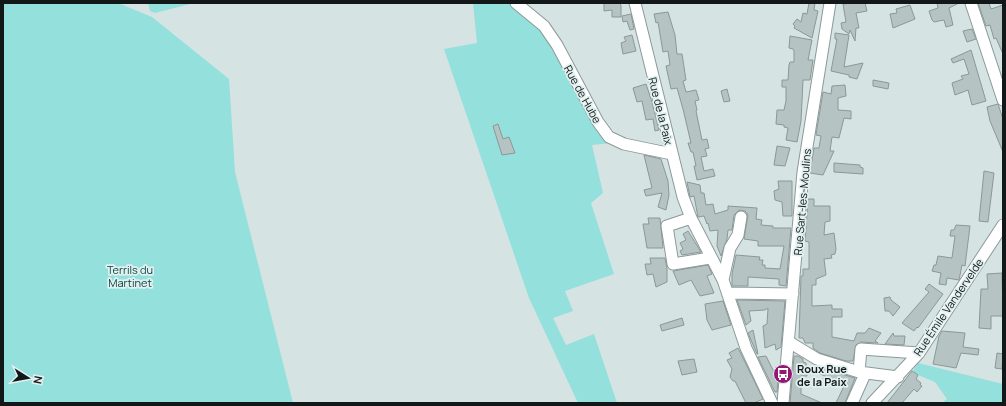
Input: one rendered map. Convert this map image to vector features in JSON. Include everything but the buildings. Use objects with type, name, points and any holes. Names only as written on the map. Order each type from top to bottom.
[{"type":"street","name":"Rue de Hube","points":[[516,3],[544,26],[557,45],[598,122],[609,137],[624,144],[672,154]]},
{"type":"street","name":"Rue de la Paix","points":[[635,3],[672,154],[691,218],[710,258],[723,280],[746,348],[772,403]]},
{"type":"street","name":"Rue Sart-les-Moulins","points":[[783,403],[803,172],[830,3]]},
{"type":"street","points":[[971,3],[1003,100]]},
{"type":"street","points":[[723,280],[730,248],[738,235],[741,217]]},
{"type":"street","points":[[691,218],[666,226],[673,264],[710,258]]},
{"type":"street","name":"Rue Émile Vandervelde","points":[[872,403],[919,353],[1003,225]]},
{"type":"street","points":[[728,293],[793,294]]},
{"type":"street","points":[[789,342],[817,359],[862,373],[898,377]]},
{"type":"street","points":[[852,403],[862,373],[861,349],[919,353]]},
{"type":"green space","name":"Terrils du Martinet","points":[[3,3],[118,3],[152,17],[229,79],[235,172],[293,403],[3,403]]},
{"type":"green space","points":[[148,3],[194,3],[155,13],[150,11]]},
{"type":"green space","points":[[473,3],[514,3],[540,26],[612,143],[592,145],[603,193],[591,203],[614,274],[565,291],[573,311],[553,318],[566,345],[594,334],[617,403],[578,403],[529,298],[444,49],[477,43]]},
{"type":"green space","points":[[918,363],[1003,384],[1003,403],[942,403],[947,399],[935,382],[918,375],[913,371]]},
{"type":"place","name":"Roux Rue de la Paix","points":[[783,374]]}]
